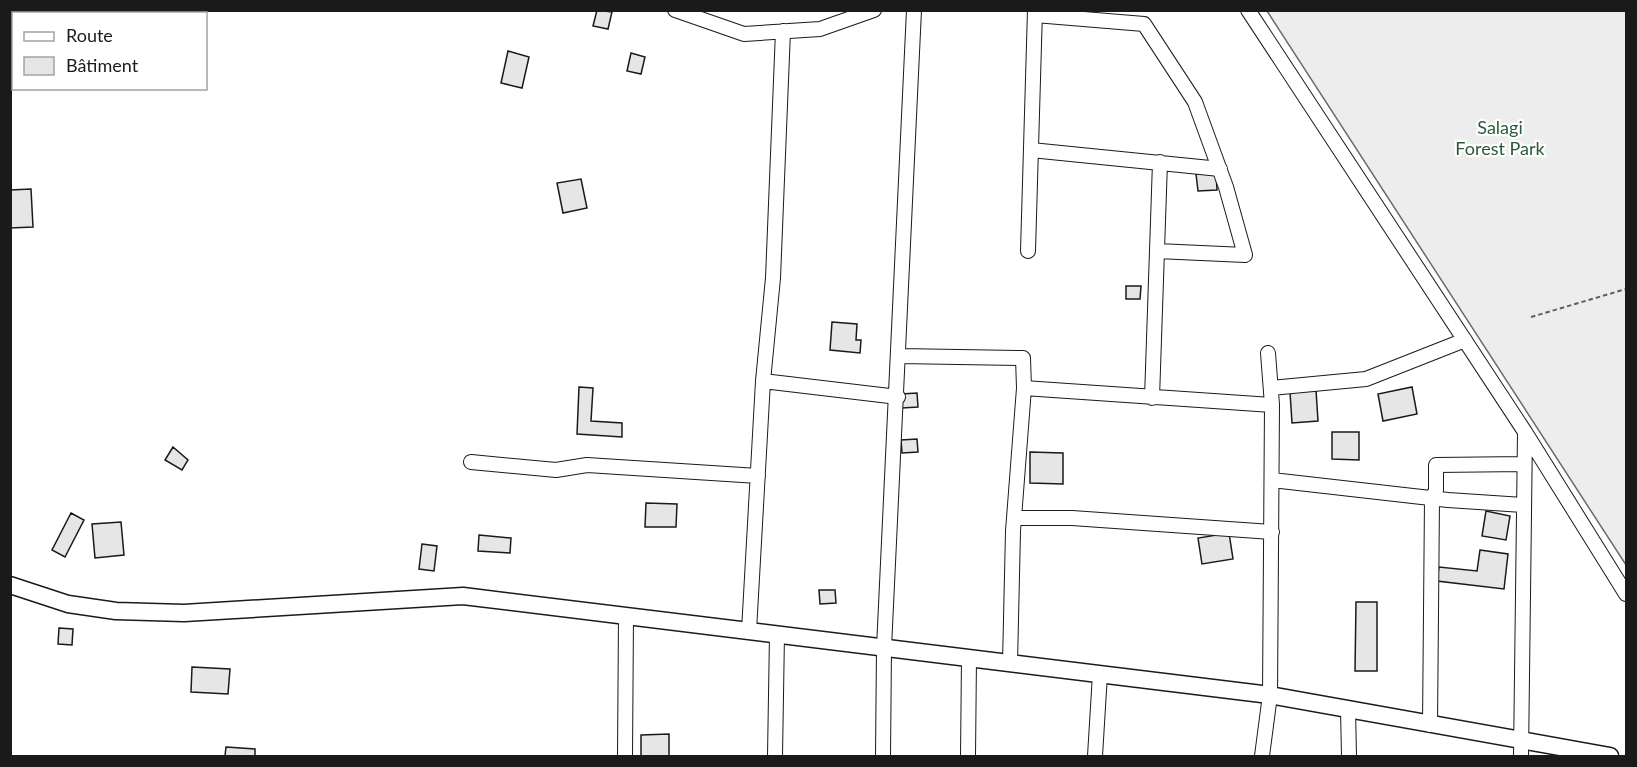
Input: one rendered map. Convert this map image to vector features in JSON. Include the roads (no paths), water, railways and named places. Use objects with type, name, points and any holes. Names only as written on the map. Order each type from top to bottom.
[{"type":"street","points":[[675,10],[744,34],[820,29],[874,10]]},
{"type":"street","points":[[883,756],[885,648],[914,10]]},
{"type":"street","points":[[1248,10],[1525,432],[1626,594]]},
{"type":"street","points":[[1028,251],[1035,13],[1144,24],[1195,102],[1220,168],[1245,255],[1157,251]]},
{"type":"street","points":[[749,631],[764,381],[773,278],[783,31]]},
{"type":"street","points":[[1031,150],[1220,168]]},
{"type":"street","points":[[1152,398],[1160,162]]},
{"type":"street","points":[[1271,388],[1366,378],[1465,340]]},
{"type":"street","points":[[1262,756],[1270,694],[1272,405],[1268,353]]},
{"type":"street","points":[[899,356],[1023,358],[1024,388],[1015,518],[1010,663]]},
{"type":"street","points":[[764,381],[898,397]]},
{"type":"street","points":[[1024,388],[1272,405]]},
{"type":"street","points":[[1521,748],[1525,432]]},
{"type":"street","points":[[471,462],[556,470],[586,465],[758,476]]},
{"type":"street","points":[[1430,725],[1432,499],[1436,490],[1436,465],[1524,465]]},
{"type":"street","points":[[1272,480],[1432,499],[1523,505]]},
{"type":"street","points":[[1015,518],[1072,518],[1272,532]]},
{"type":"street","points":[[10,585],[68,604],[116,611],[184,613],[463,596],[1270,694],[1430,725],[1521,748],[1610,756]]},
{"type":"street","points":[[625,756],[627,616]]},
{"type":"street","points":[[775,756],[777,634]]},
{"type":"street","points":[[968,756],[969,658]]},
{"type":"street","points":[[1095,756],[1100,674]]},
{"type":"street","points":[[1348,709],[1349,756]]},
{"type":"park label","name":"Salagi Forest Park","points":[[1500,137]]}]
